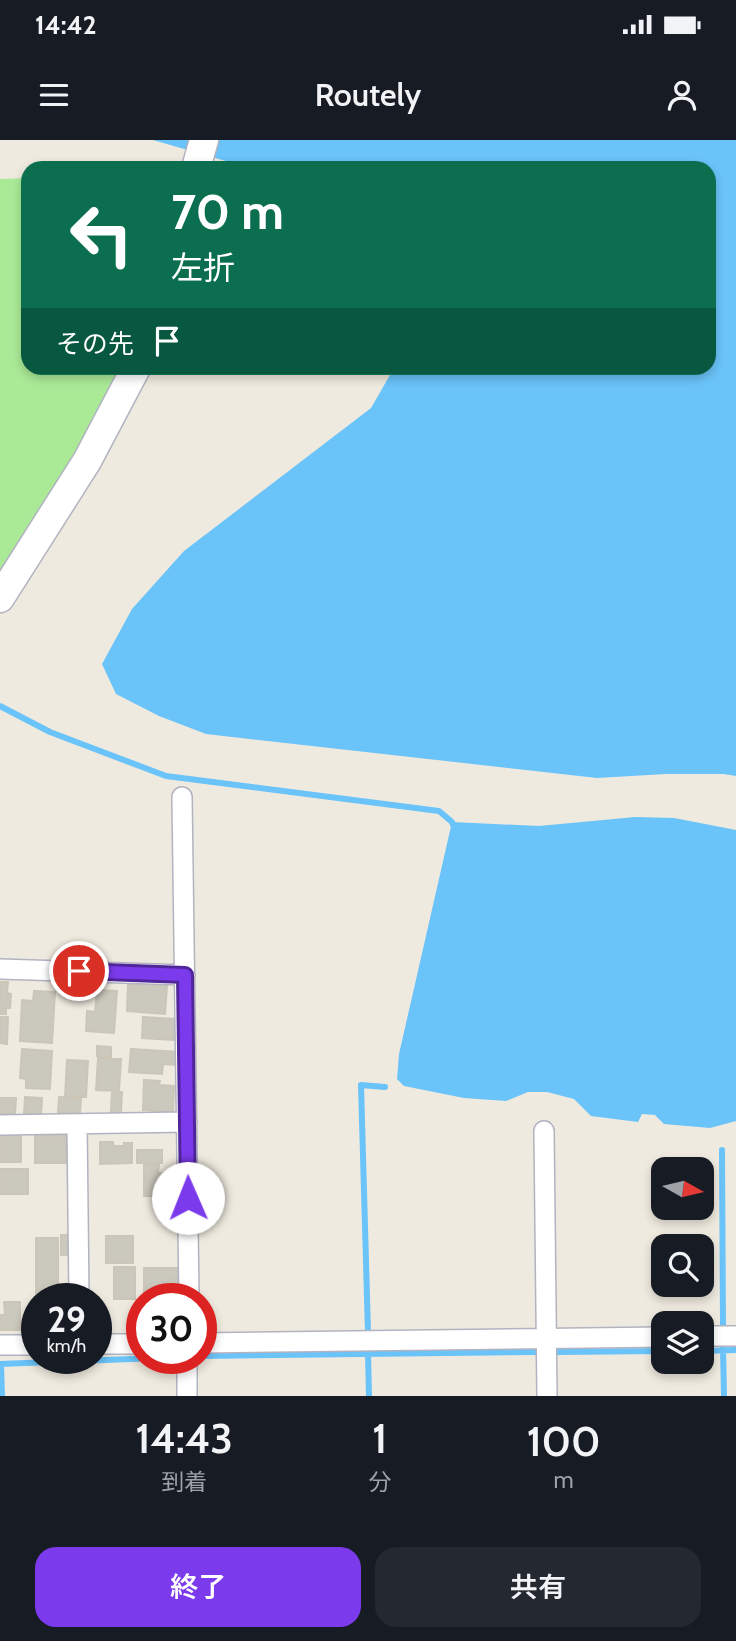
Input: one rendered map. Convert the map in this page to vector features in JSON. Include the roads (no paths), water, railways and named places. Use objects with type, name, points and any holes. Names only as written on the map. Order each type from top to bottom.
[{"type":"main road","points":[[199,161],[204,140]]},
{"type":"main road","points":[[0,598],[87,461],[132,375]]},
{"type":"street","points":[[183,797],[189,1283]]},
{"type":"street","points":[[0,969],[185,975]]},
{"type":"street","points":[[0,1125],[187,1122]]},
{"type":"street","points":[[77,1124],[79,1283]]},
{"type":"street","points":[[544,1131],[547,1396]]},
{"type":"street","points":[[714,1336],[736,1336]]},
{"type":"street","points":[[217,1343],[651,1337]]},
{"type":"street","points":[[0,1346],[21,1345]]},
{"type":"street","points":[[187,1374],[187,1396]]},
{"type":"water","points":[[153,140],[736,140],[736,776],[666,774],[597,778],[206,734],[159,716],[116,694],[102,664],[132,609],[184,551],[371,408],[390,375],[716,375],[716,161],[226,161]]},
{"type":"water","points":[[635,817],[674,818],[736,830],[736,1121],[710,1128],[664,1124],[655,1115],[642,1114],[638,1122],[591,1116],[574,1099],[547,1092],[528,1092],[506,1101],[464,1098],[404,1086],[397,1079],[399,1054],[452,822],[539,826]]},
{"type":"waterway","points":[[0,706],[50,732],[166,776],[439,811],[452,822],[455,829]]},
{"type":"waterway","points":[[368,1332],[361,1085],[385,1087]]},
{"type":"waterway","points":[[722,1150],[723,1328]]},
{"type":"waterway","points":[[723,1346],[724,1396]]},
{"type":"waterway","points":[[714,1351],[736,1350]]},
{"type":"waterway","points":[[556,1352],[651,1351]]},
{"type":"waterway","points":[[368,1352],[369,1396]]},
{"type":"waterway","points":[[217,1356],[536,1352]]},
{"type":"waterway","points":[[0,1364],[126,1359]]},
{"type":"waterway","points":[[1,1364],[2,1396]]}]
